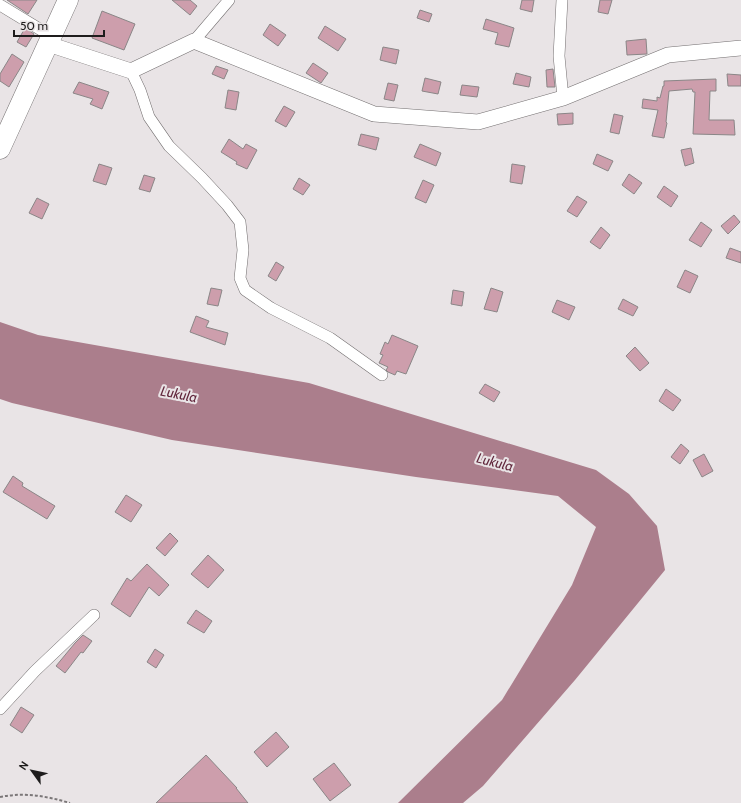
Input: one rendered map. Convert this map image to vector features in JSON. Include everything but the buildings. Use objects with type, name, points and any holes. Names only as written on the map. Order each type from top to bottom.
[{"type":"highway","points":[[0,149],[68,0]]},
{"type":"street","points":[[131,71],[194,41],[229,0]]},
{"type":"street","points":[[562,0],[559,56],[564,98]]},
{"type":"street","points":[[0,5],[50,40],[131,71],[140,90],[149,117],[169,146],[228,205],[240,222],[243,250],[240,278],[245,290],[271,308],[330,338],[382,375]]},
{"type":"street","points":[[194,41],[374,114],[478,122],[564,98],[668,55],[741,48]]},
{"type":"street","points":[[0,709],[35,671],[94,615]]},
{"type":"path","points":[[0,797],[24,794],[49,797],[70,803]]},
{"type":"water","name":"Lukula","points":[[0,322],[38,335],[309,383],[596,470],[629,494],[657,526],[665,570],[575,680],[483,786],[463,803],[398,803],[502,700],[572,585],[596,527],[558,496],[416,477],[172,440],[0,399]]}]
